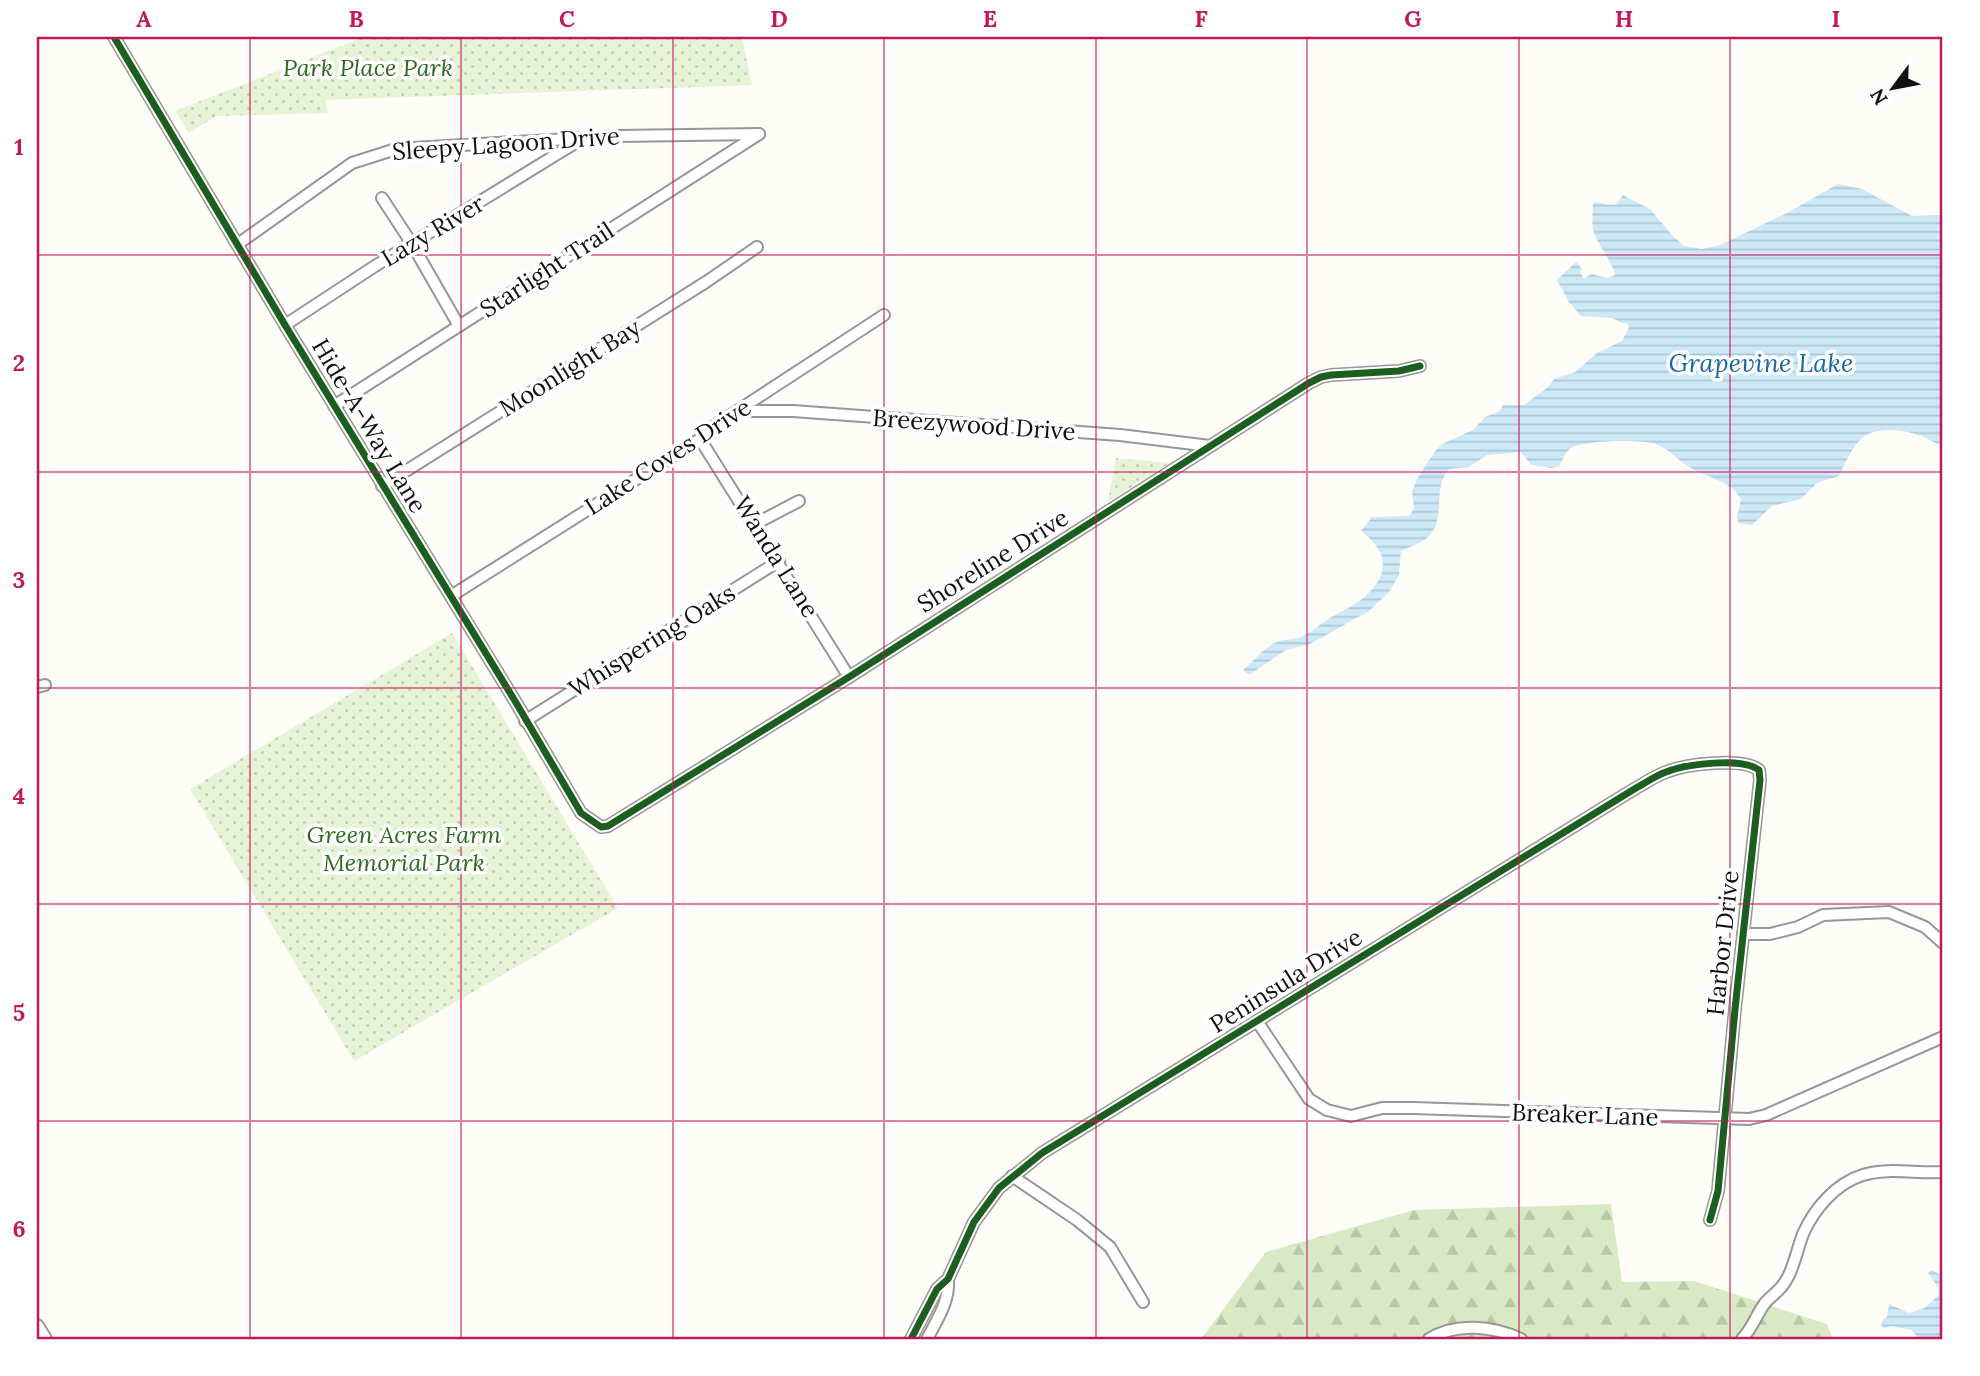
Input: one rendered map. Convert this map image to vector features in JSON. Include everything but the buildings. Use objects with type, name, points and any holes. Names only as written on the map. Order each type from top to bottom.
[{"type":"street","name":"Hide-A-Way Lane","points":[[114,37],[582,816],[600,827]]},
{"type":"street","name":"Sleepy Lagoon Drive","points":[[238,244],[352,163],[396,149],[632,135],[759,134]]},
{"type":"street","name":"Starlight Trail","points":[[334,406],[759,134]]},
{"type":"street","name":"Lazy River","points":[[285,325],[583,139]]},
{"type":"street","points":[[382,198],[459,326]]},
{"type":"street","name":"Moonlight Bay","points":[[382,486],[706,282],[757,247]]},
{"type":"street","name":"Lake Coves Drive","points":[[451,596],[700,439],[714,426],[884,315]]},
{"type":"street","name":"Shoreline Drive","points":[[600,827],[608,826],[849,677],[1321,377],[1399,371],[1420,366]]},
{"type":"street","name":"Breezywood Drive","points":[[738,411],[793,411],[1120,435],[1210,446]]},
{"type":"street","name":"Wanda Lane","points":[[700,439],[779,561],[849,677]]},
{"type":"street","points":[[755,524],[799,501]]},
{"type":"street","name":"Whispering Oaks","points":[[525,721],[779,561]]},
{"type":"street","name":"Peninsula Drive","points":[[911,1339],[937,1289],[948,1279],[974,1222],[999,1188],[1076,1132],[1666,772],[1712,764],[1742,763],[1752,764],[1759,770]]},
{"type":"street","name":"Harbor Drive","points":[[1710,1220],[1718,1191],[1726,1119],[1759,770]]},
{"type":"street","points":[[1743,934],[1770,934],[1823,915],[1889,912],[1925,927],[1943,943]]},
{"type":"street","name":"Breaker Lane","points":[[1257,1021],[1309,1099],[1327,1110],[1351,1116],[1382,1108],[1726,1119],[1766,1115],[1943,1037]]},
{"type":"street","points":[[1742,1339],[1750,1331],[1766,1303],[1779,1292],[1808,1225],[1830,1195],[1862,1175],[1877,1172],[1943,1172]]},
{"type":"street","points":[[1012,1176],[1077,1220],[1110,1247],[1143,1302]]},
{"type":"street","name":"Peninsula Drive","points":[[927,1339],[945,1304],[948,1279]]},
{"type":"street","points":[[37,1325],[46,1339]]},
{"type":"street","points":[[1429,1339],[1455,1328],[1486,1329],[1521,1339]]},
{"type":"green space","name":"Park Place Park","points":[[364,37],[742,37],[752,85],[324,100],[329,113],[216,116],[189,133],[175,111]]},
{"type":"green space","points":[[1116,458],[1170,463],[1108,502]]},
{"type":"green space","name":"Green Acres Farm Memorial Park","points":[[452,633],[618,908],[354,1061],[190,789]]},
{"type":"green space","points":[[1611,1204],[1622,1282],[1694,1281],[1827,1324],[1833,1339],[1201,1339],[1266,1252],[1414,1210]]},
{"type":"water","name":"Grapevine Lake","points":[[1838,184],[1862,189],[1912,216],[1943,215],[1943,446],[1909,432],[1883,430],[1867,435],[1854,447],[1839,476],[1817,483],[1801,499],[1772,506],[1752,525],[1739,523],[1737,518],[1741,499],[1733,489],[1691,468],[1666,450],[1649,442],[1613,441],[1577,445],[1567,452],[1559,466],[1552,468],[1531,465],[1521,452],[1487,455],[1469,467],[1449,469],[1441,486],[1437,522],[1433,530],[1424,540],[1401,551],[1399,575],[1389,592],[1369,611],[1310,644],[1286,650],[1249,675],[1243,670],[1272,644],[1307,634],[1372,590],[1383,568],[1382,556],[1375,544],[1361,531],[1372,517],[1410,516],[1414,507],[1412,492],[1417,479],[1436,450],[1444,443],[1473,430],[1485,417],[1500,411],[1503,405],[1524,405],[1548,387],[1554,379],[1575,372],[1597,353],[1622,341],[1629,327],[1627,323],[1612,318],[1581,316],[1569,302],[1557,280],[1576,262],[1582,269],[1580,272],[1584,279],[1591,274],[1608,278],[1615,275],[1594,233],[1593,203],[1615,205],[1623,195],[1650,209],[1684,246],[1702,249],[1720,245],[1787,213]]},
{"type":"water","points":[[1931,1270],[1943,1276],[1943,1339],[1919,1339],[1912,1330],[1891,1326],[1884,1328],[1881,1325],[1887,1317],[1889,1304],[1909,1313],[1924,1308],[1938,1296],[1939,1289],[1928,1273]]},
{"type":"cycle path","points":[[114,37],[581,813],[601,827],[608,826],[849,677],[1309,383],[1331,375],[1399,371],[1420,366]]},
{"type":"cycle path","points":[[911,1339],[937,1289],[948,1279],[974,1222],[999,1188],[1042,1153],[1650,780],[1687,766],[1727,763],[1751,766],[1759,770],[1760,780],[1718,1191],[1710,1220]]}]
